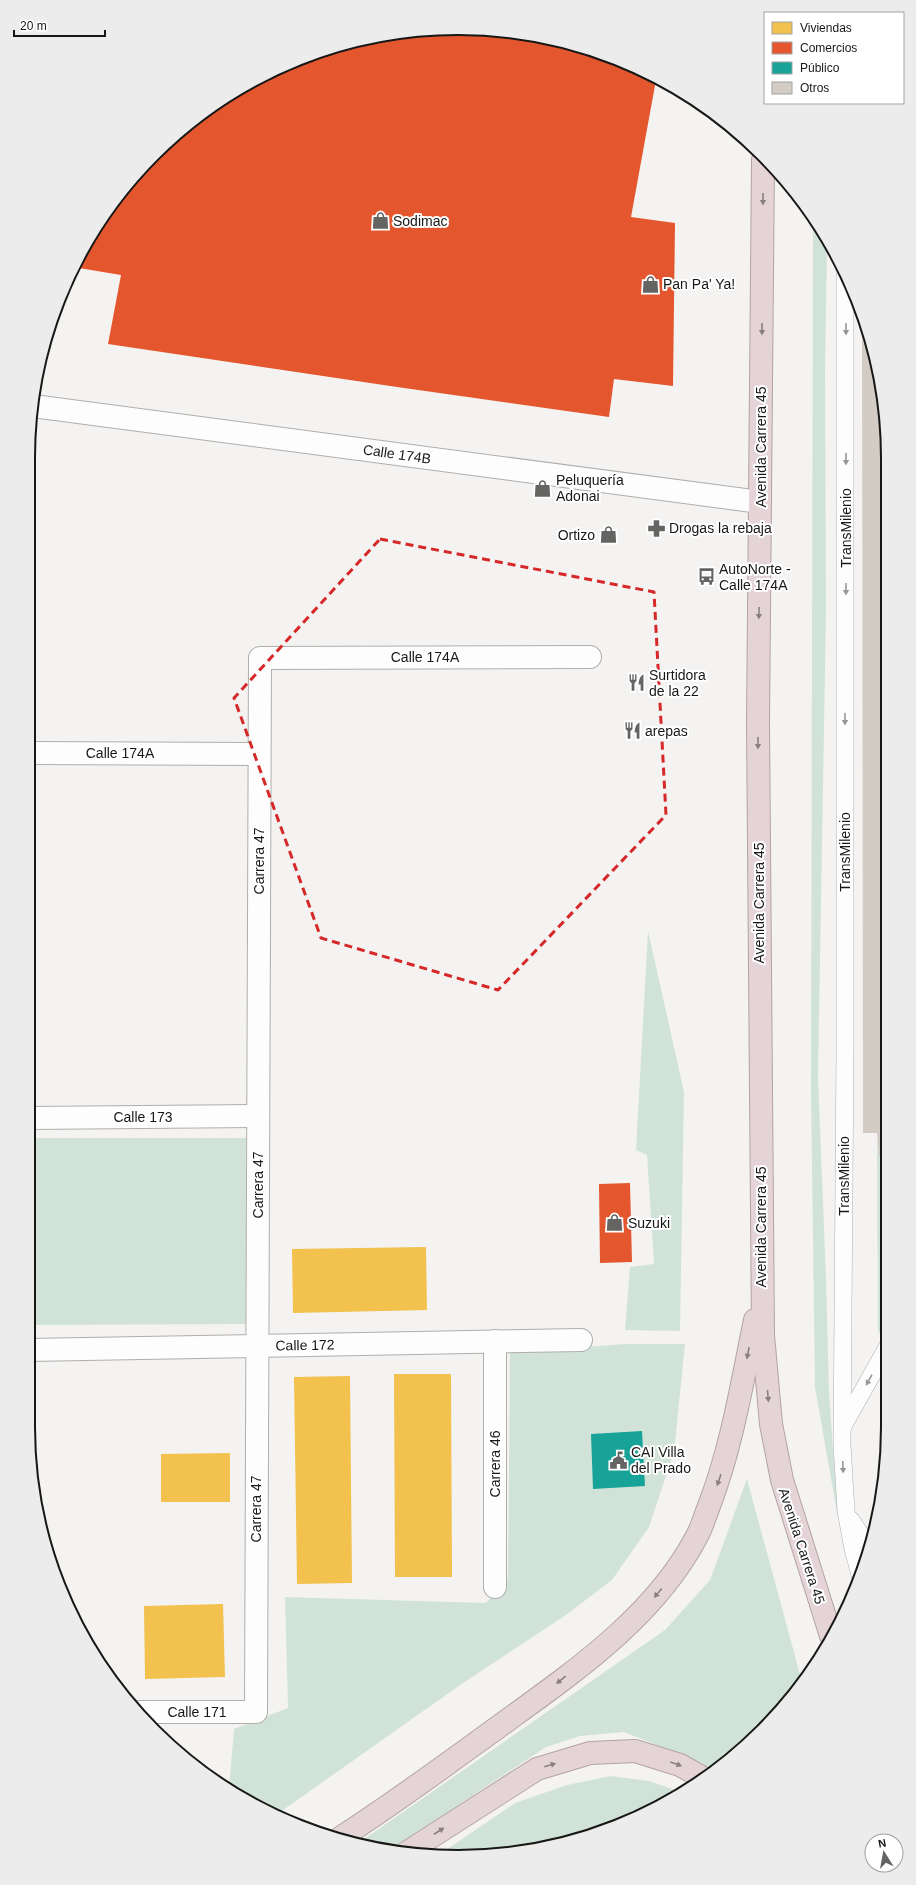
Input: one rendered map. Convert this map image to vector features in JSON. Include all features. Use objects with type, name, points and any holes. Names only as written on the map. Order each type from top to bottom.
[{"type":"highway","name":"Avenida Carrera 45","points":[[763,165],[758,723],[763,1335],[771,1424],[780,1473],[801,1546],[829,1629]]},
{"type":"highway","points":[[345,1835],[387,1808],[554,1686],[639,1616],[669,1580],[697,1535],[719,1481],[733,1433],[762,1288]]},
{"type":"highway","points":[[415,1847],[536,1769],[590,1754],[635,1751],[680,1765],[698,1775]]},
{"type":"street","name":"Calle 174B","points":[[39,407],[760,502]]},
{"type":"street","name":"Calle 174A","points":[[260,658],[590,657]]},
{"type":"street","name":"Carrera 47","points":[[256,1712],[260,658]]},
{"type":"street","name":"Calle 174A","points":[[35,752],[259,754]]},
{"type":"street","name":"Calle 173","points":[[35,1118],[258,1116]]},
{"type":"street","name":"Calle 172","points":[[35,1350],[581,1340]]},
{"type":"street","name":"Carrera 46","points":[[495,1342],[496,1587]]},
{"type":"street","name":"Calle 171","points":[[146,1712],[256,1712]]},
{"type":"lane","name":"TransMilenio","points":[[845,288],[845,1019],[843,1428],[846,1511],[858,1566]]},
{"type":"lane","points":[[843,1428],[881,1359]]},
{"type":"lane","name":"TransMilenio","points":[[846,1511],[865,1542]]},
{"type":"highlighted area","points":[[380,539],[654,592],[666,815],[498,990],[321,938],[234,698]]},
{"type":"green space","points":[[813,228],[827,252],[825,371],[826,611],[818,1077],[829,1392],[838,1518],[815,1387],[811,1091]]},
{"type":"green space","points":[[648,931],[684,1092],[680,1331],[625,1330],[630,1267],[654,1264],[647,1155],[636,1150]]},
{"type":"green space","points":[[35,1138],[246,1138],[246,1324],[35,1325]]},
{"type":"green space","points":[[877,1138],[879,1156],[881,1160],[881,1329],[878,1335]]},
{"type":"green space","points":[[625,1344],[685,1344],[674,1452],[649,1527],[612,1580],[566,1615],[463,1683],[282,1811],[230,1783],[234,1729],[288,1708],[285,1597],[486,1603],[508,1579],[510,1353]]},
{"type":"green space","points":[[747,1479],[800,1676],[776,1706],[757,1726],[716,1763],[708,1768],[702,1763],[624,1732],[580,1736],[546,1747],[398,1845],[364,1839],[665,1630],[710,1580]]},
{"type":"green space","points":[[611,1776],[649,1781],[675,1790],[620,1818],[567,1836],[513,1846],[486,1849],[446,1850],[515,1803],[567,1785]]},
{"type":"building: Viviendas","points":[[426,1247],[427,1310],[293,1313],[292,1249]]},
{"type":"building: Viviendas","points":[[394,1374],[451,1374],[452,1577],[395,1577]]},
{"type":"building: Viviendas","points":[[350,1376],[352,1583],[297,1584],[294,1377]]},
{"type":"building: Viviendas","points":[[230,1453],[230,1502],[161,1502],[161,1454]]},
{"type":"building: Viviendas","points":[[223,1604],[225,1677],[145,1679],[144,1606]]},
{"type":"building: Comercios","name":"Sodimac","points":[[430,36],[486,36],[541,43],[567,49],[620,67],[655,84],[631,217],[675,223],[673,386],[614,379],[609,417],[108,344],[121,275],[80,268],[106,223],[122,200],[140,179],[179,140],[200,122],[223,106],[271,79],[322,57],[375,43],[403,39]]},
{"type":"building: Comercios","name":"Suzuki","points":[[630,1183],[632,1262],[600,1263],[599,1184]]},
{"type":"building: Público","name":"CAI Villa del Prado","points":[[642,1431],[645,1486],[593,1489],[591,1434]]},
{"type":"building: Otros","points":[[862,332],[873,375],[880,430],[881,458],[881,1160],[879,1156],[877,1133],[863,1133]]},
{"type":"place","name":"Sodimac","points":[[380,221]]},
{"type":"place","name":"Pan Pa' Ya!","points":[[650,284]]},
{"type":"place","name":"Peluquería Adonai","points":[[543,488]]},
{"type":"place","name":"Drogas la rebaja","points":[[656,528]]},
{"type":"place","name":"Ortizo","points":[[608,535]]},
{"type":"place","name":"AutoNorte - Calle 174A","points":[[706,577]]},
{"type":"place","name":"Surtidora de la 22","points":[[636,683]]},
{"type":"place","name":"arepas","points":[[632,731]]},
{"type":"place","name":"Suzuki","points":[[615,1223]]},
{"type":"place","name":"CAI Villa del Prado","points":[[618,1460]]}]
